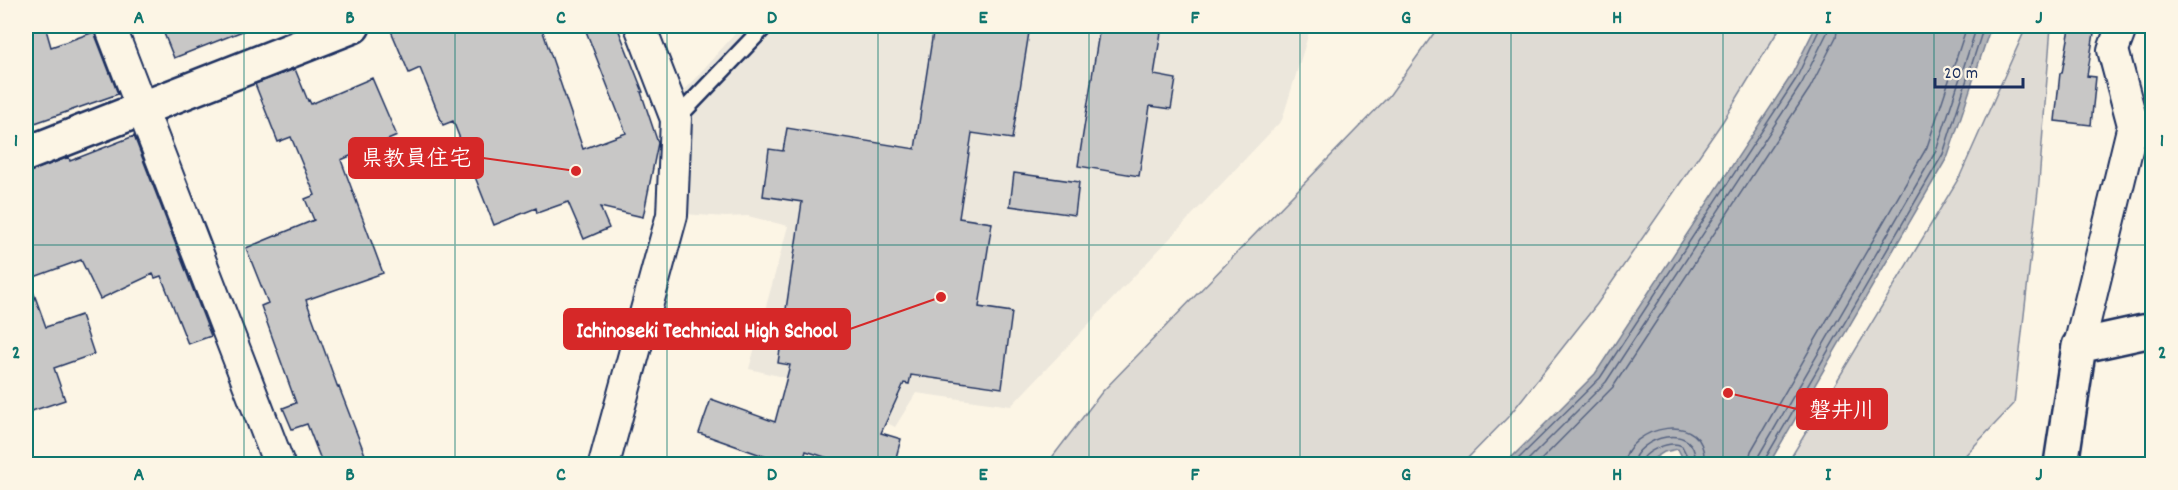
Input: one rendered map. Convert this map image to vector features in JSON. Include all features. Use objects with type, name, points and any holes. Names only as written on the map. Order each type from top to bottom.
[{"type":"street","points":[[110,26],[279,465]]},
{"type":"street","points":[[26,154],[353,26]]},
{"type":"street","points":[[604,465],[672,215],[676,119],[640,26]]},
{"type":"street","points":[[2061,465],[2079,346],[2143,125],[2113,50],[2122,26]]},
{"type":"street","points":[[2079,346],[2152,330]]},
{"type":"lane","points":[[676,119],[765,26]]},
{"type":"shaded area","points":[[742,26],[1311,26],[1282,120],[1011,406],[916,393],[895,427],[801,381],[749,369],[788,226],[748,216],[684,214],[682,93]]},
{"type":"shaded area","points":[[1439,26],[1781,26],[1723,121],[1597,304],[1508,417],[1462,464],[1047,464],[1102,392],[1389,96]]},
{"type":"shaded area","points":[[2051,26],[2039,182],[2014,404],[1957,464],[1787,464],[1960,176],[2024,32]]},
{"type":"water","points":[[1816,26],[1991,26],[1948,156],[1769,464],[1681,464],[1682,457],[1678,449],[1664,452],[1645,464],[1505,464],[1595,374],[1791,76]]},
{"type":"building","points":[[26,26],[45,26],[51,47],[94,32],[118,94],[35,123],[33,118],[26,121]]},
{"type":"building","points":[[161,26],[253,26],[253,27],[174,58]]},
{"type":"building","points":[[389,26],[541,26],[583,149],[626,133],[584,26],[617,26],[643,92],[641,92],[658,143],[643,217],[600,207],[609,228],[584,239],[568,202],[537,213],[536,208],[494,225],[453,121],[443,125],[420,68],[409,73]]},
{"type":"building","points":[[934,26],[1030,26],[1012,139],[972,133],[959,218],[992,223],[979,307],[1012,312],[1002,388],[911,375],[909,384],[904,383],[881,433],[901,439],[894,465],[850,465],[806,451],[802,465],[789,465],[699,433],[711,399],[775,422],[790,365],[778,363],[802,202],[763,196],[769,149],[783,151],[787,128],[915,149]]},
{"type":"building","points":[[1100,26],[1162,26],[1154,75],[1176,79],[1171,109],[1150,106],[1139,176],[1078,166]]},
{"type":"building","points":[[2070,28],[2094,33],[2087,76],[2096,77],[2091,125],[2055,121],[2060,73],[2062,73]]},
{"type":"building","points":[[295,69],[311,104],[372,78],[397,136],[341,160],[383,273],[306,300],[369,465],[323,465],[307,424],[292,429],[283,408],[296,403],[261,306],[268,303],[246,248],[314,220],[305,199],[315,195],[291,137],[278,142],[255,84]]},
{"type":"building","points":[[134,136],[211,336],[188,344],[161,276],[155,278],[153,274],[100,299],[81,260],[26,280],[26,173],[69,157],[70,161]]},
{"type":"building","points":[[1014,173],[1079,182],[1075,215],[1010,206]]},
{"type":"building","points":[[26,280],[29,280],[46,327],[81,315],[94,354],[54,368],[65,400],[26,413]]},
{"type":"place","name":"県教員住宅","points":[[576,171]]},
{"type":"place","name":"Ichinoseki Technical High School","points":[[941,297]]},
{"type":"place","name":"磐井川","points":[[1728,393]]}]
